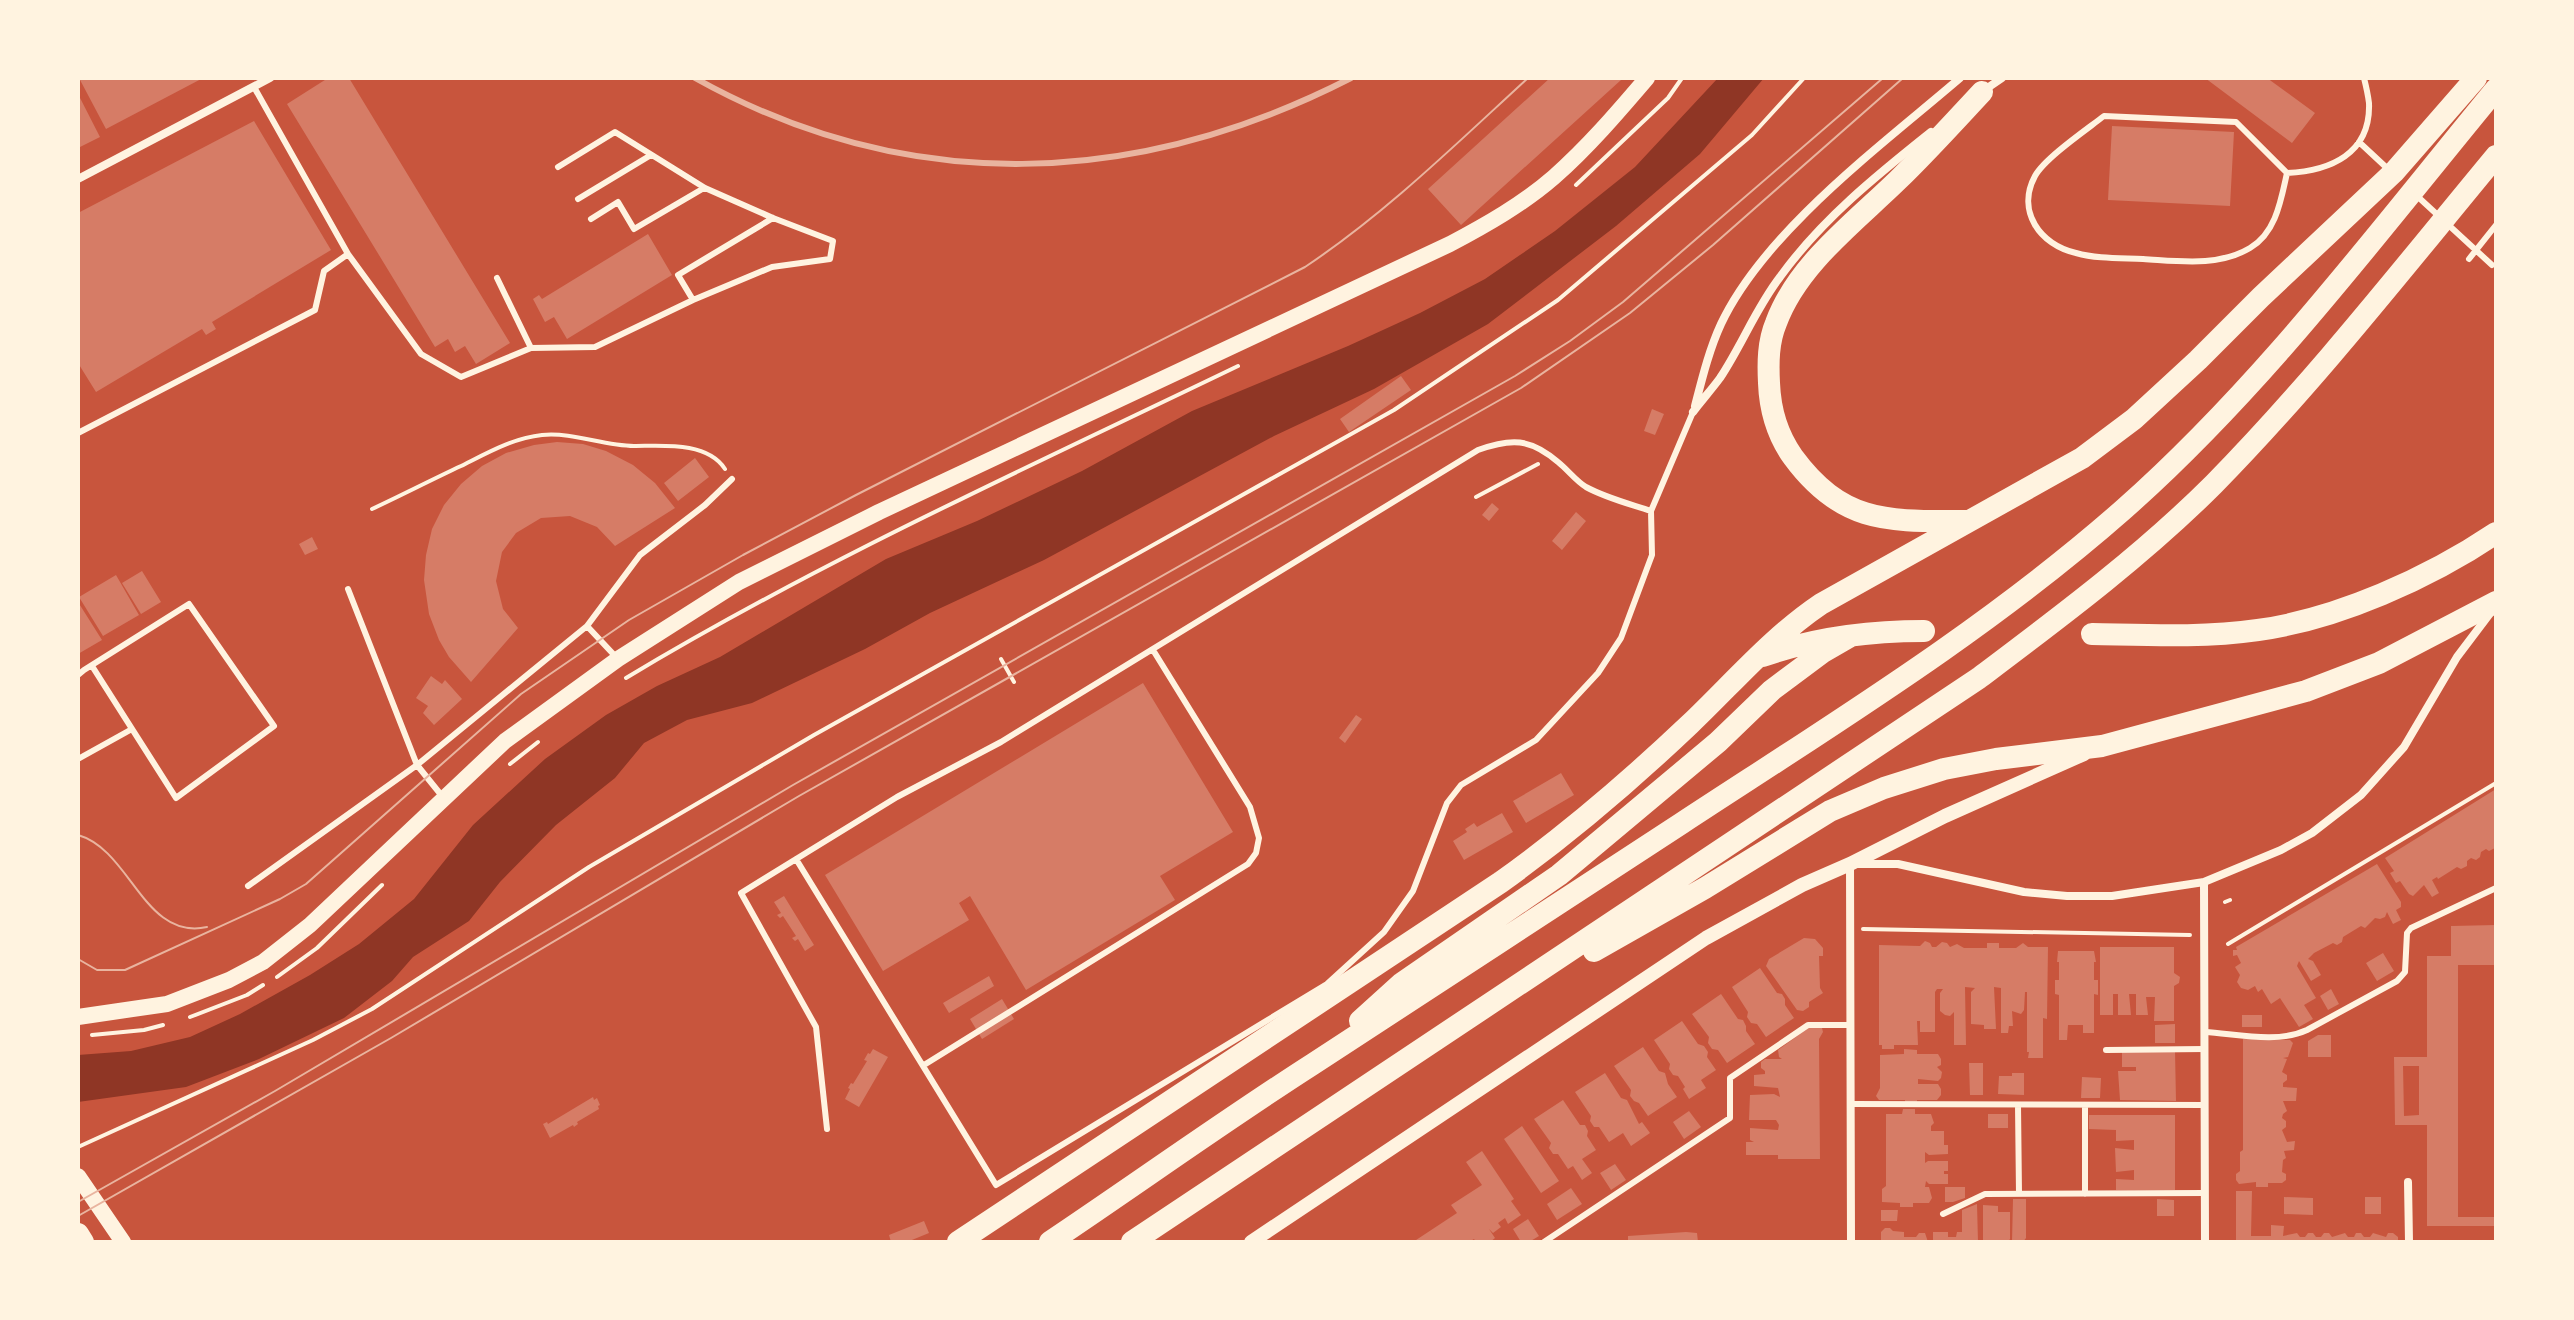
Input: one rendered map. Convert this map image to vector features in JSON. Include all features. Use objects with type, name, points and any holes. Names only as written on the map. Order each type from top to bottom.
[{"type":"highway","points":[[958,1242],[1501,882],[1565,836],[1688,726],[1794,623],[1821,604],[2082,458],[2134,419],[2355,210],[2434,128],[2476,78]]},
{"type":"highway","points":[[1050,1242],[1310,1065],[1908,675],[2003,607],[2124,509],[2184,453],[2304,322],[2496,89]]},
{"type":"highway","points":[[1971,521],[1885,520],[1864,514],[1820,488],[1788,451],[1775,421],[1768,366],[1776,321],[1791,293],[1816,260],[1922,157],[1982,92]]},
{"type":"highway","points":[[1132,1242],[1979,678],[2094,591],[2212,485],[2275,419],[2496,156]]},
{"type":"highway","points":[[2092,634],[2178,637],[2275,626],[2347,607],[2403,585],[2463,555],[2496,533]]},
{"type":"highway","points":[[1442,1035],[1705,888],[1830,811],[1884,788],[1944,769],[2102,746],[2306,691],[2379,663],[2496,603]]},
{"type":"highway","points":[[1758,657],[1797,644],[1924,631]]},
{"type":"highway","points":[[1310,1065],[1402,983],[1559,875],[1772,690],[1849,637]]},
{"type":"highway","points":[[78,1234],[83,1242]]},
{"type":"main road","points":[[78,1017],[167,1004],[218,985],[263,962],[310,925],[505,741],[618,659],[739,582],[879,512],[1450,244],[1497,219],[1552,179],[1647,78]]},
{"type":"main road","points":[[78,1176],[123,1242]]},
{"type":"street","points":[[78,179],[270,78]]},
{"type":"street","points":[[1693,412],[1722,324],[1741,291],[1784,236],[1960,78]]},
{"type":"street","points":[[1693,412],[1720,378],[1761,303],[1826,222],[1885,169],[2002,78]]},
{"type":"street","points":[[1850,864],[1898,864],[2024,892],[2067,896],[2112,896],[2204,882],[2247,865],[2312,833],[2361,795],[2404,747],[2457,657],[2496,603]]},
{"type":"street","points":[[1251,1242],[1706,938],[1802,885],[1945,816],[2102,746]]},
{"type":"street","points":[[1850,864],[1851,1242]]},
{"type":"street","points":[[2204,882],[2205,1242]]},
{"type":"street","points":[[2408,1182],[2409,1242]]},
{"type":"lane","points":[[2287,173],[2278,211],[2266,235],[2251,247],[2225,259],[2193,262],[2093,257],[2073,253],[2056,246],[2036,229],[2028,213],[2027,193],[2036,173],[2104,116],[2236,122],[2287,173],[2330,167],[2359,142],[2369,104],[2364,78]]},
{"type":"lane","points":[[254,87],[348,254],[421,354],[461,377],[531,348],[595,347],[693,300],[772,267],[830,259],[833,241],[705,188],[615,132],[558,167]]},
{"type":"lane","points":[[2359,142],[2492,265]]},
{"type":"lane","points":[[578,199],[651,155]]},
{"type":"lane","points":[[591,219],[618,202],[634,229],[705,188]]},
{"type":"lane","points":[[693,300],[678,275],[773,218]]},
{"type":"lane","points":[[2469,259],[2496,225]]},
{"type":"lane","points":[[78,433],[315,310],[324,271],[348,254]]},
{"type":"lane","points":[[497,278],[531,348]]},
{"type":"lane","points":[[796,859],[996,1185],[1327,984],[1384,932],[1413,891],[1447,803],[1461,785],[1536,740],[1598,673],[1621,638],[1652,555],[1651,511],[1693,412]]},
{"type":"lane","points":[[827,1129],[816,1027],[741,893],[897,797],[1001,742],[1478,450],[1513,441],[1535,446],[1585,486],[1651,511]]},
{"type":"lane","points":[[248,886],[417,765],[587,626],[640,555],[705,505],[732,479]]},
{"type":"lane","points":[[348,589],[417,765],[443,798]]},
{"type":"lane","points":[[78,675],[92,666],[189,604],[274,726],[176,798],[92,666]]},
{"type":"lane","points":[[587,626],[618,659]]},
{"type":"lane","points":[[924,1065],[1248,864],[1256,853],[1259,838],[1250,807],[1153,650]]},
{"type":"lane","points":[[78,759],[132,729]]},
{"type":"lane","points":[[2205,1032],[2279,1037],[2294,1036],[2307,1030],[2397,981],[2405,972],[2407,933],[2419,922],[2496,888]]},
{"type":"lane","points":[[1544,1242],[1730,1118],[1730,1078],[1808,1025],[1850,1025]]},
{"type":"lane","points":[[2106,1050],[2205,1049]]},
{"type":"lane","points":[[1851,1104],[2205,1105]]},
{"type":"lane","points":[[2018,1105],[2019,1194]]},
{"type":"lane","points":[[2085,1105],[2085,1194]]},
{"type":"lane","points":[[1943,1214],[1985,1194],[2205,1193]]},
{"type":"path","points":[[1566,192],[1668,98],[1682,78]]},
{"type":"path","points":[[78,1147],[313,1040],[372,1009],[589,867],[814,735],[1394,410],[1558,300],[1752,135],[1804,78]]},
{"type":"path","points":[[626,678],[840,558],[1238,366]]},
{"type":"path","points":[[372,509],[487,452],[541,435],[579,436],[619,446],[681,446],[721,463],[732,479]]},
{"type":"path","points":[[1476,497],[1538,464]]},
{"type":"path","points":[[1001,659],[1014,682]]},
{"type":"path","points":[[501,772],[547,735]]},
{"type":"path","points":[[2228,944],[2496,783]]},
{"type":"path","points":[[181,1019],[247,995],[287,971],[317,948],[383,884]]},
{"type":"path","points":[[1850,929],[2205,936]]},
{"type":"path","points":[[90,1035],[144,1030],[169,1023]]},
{"type":"shaded area","points":[[1718,78],[1764,78],[1700,154],[1616,226],[1488,324],[1374,389],[1274,436],[1044,560],[930,613],[865,649],[752,703],[687,720],[644,743],[615,778],[556,825],[500,882],[469,921],[413,957],[392,981],[344,1018],[259,1059],[186,1087],[78,1102],[78,1055],[131,1051],[190,1037],[240,1014],[359,944],[414,899],[473,825],[545,759],[606,715],[657,686],[720,657],[886,559],[977,521],[1082,471],[1192,411],[1348,346],[1485,279],[1555,231],[1635,167]]},
{"type":"building","points":[[79,78],[203,78],[106,129]]},
{"type":"building","points":[[328,78],[349,78],[510,343],[476,364],[465,346],[455,352],[448,339],[435,347],[287,104]]},
{"type":"building","points":[[1550,78],[1621,80],[1461,225],[1428,189]]},
{"type":"building","points":[[2205,78],[2267,78],[2315,113],[2292,143]]},
{"type":"building","points":[[78,94],[100,137],[78,148]]},
{"type":"building","points":[[254,121],[331,250],[212,322],[216,329],[206,335],[202,329],[96,392],[78,363],[78,213]]},
{"type":"building","points":[[2112,126],[2234,132],[2230,206],[2108,200]]},
{"type":"building","points":[[648,234],[672,275],[567,339],[554,317],[545,322],[533,299],[539,295],[542,299]]},
{"type":"building","points":[[1401,376],[1411,390],[1349,432],[1340,419]]},
{"type":"building","points":[[1652,409],[1664,414],[1655,435],[1644,431]]},
{"type":"building","points":[[557,442],[583,444],[606,451],[633,465],[655,483],[675,508],[615,546],[597,527],[570,516],[541,518],[516,533],[502,552],[496,581],[503,609],[518,628],[471,682],[449,657],[429,614],[424,580],[432,529],[444,505],[461,484],[482,466],[506,453]]},
{"type":"building","points":[[695,458],[709,477],[678,501],[664,483]]},
{"type":"building","points":[[1492,503],[1499,509],[1489,521],[1482,515]]},
{"type":"building","points":[[1576,512],[1586,521],[1562,550],[1552,541]]},
{"type":"building","points":[[312,537],[318,549],[305,555],[299,544]]},
{"type":"building","points":[[142,571],[161,602],[141,614],[122,583]]},
{"type":"building","points":[[116,575],[139,615],[103,636],[79,597]]},
{"type":"building","points":[[78,602],[102,640],[78,654]]},
{"type":"building","points":[[431,676],[442,684],[445,680],[462,699],[434,725],[423,713],[428,706],[416,698]]},
{"type":"building","points":[[1143,683],[1233,832],[1160,876],[1175,900],[1026,990],[970,896],[959,903],[969,920],[883,971],[825,875]]},
{"type":"building","points":[[1356,715],[1362,719],[1345,743],[1339,738]]},
{"type":"building","points":[[1561,773],[1574,795],[1526,823],[1513,801]]},
{"type":"building","points":[[2496,789],[2495,848],[2481,852],[2476,860],[2471,858],[2467,866],[2457,867],[2432,880],[2439,893],[2432,897],[2424,885],[2413,896],[2400,881],[2396,883],[2390,873],[2394,871],[2385,858]]},
{"type":"building","points":[[1502,813],[1513,832],[1464,860],[1453,841],[1474,823],[1477,827]]},
{"type":"building","points":[[2377,864],[2401,902],[2401,907],[2396,910],[2401,920],[2393,924],[2387,912],[2385,917],[2375,918],[2365,928],[2361,926],[2343,937],[2337,945],[2333,943],[2314,953],[2308,959],[2313,961],[2321,975],[2311,981],[2299,961],[2297,966],[2316,998],[2304,1005],[2313,1019],[2299,1027],[2280,998],[2271,1004],[2262,989],[2258,992],[2255,986],[2248,990],[2241,988],[2237,982],[2240,975],[2235,967],[2241,963],[2237,955],[2233,956],[2236,947]]},
{"type":"building","points":[[784,896],[814,945],[805,951],[798,939],[795,941],[792,938],[796,936],[783,916],[780,918],[777,915],[781,913],[774,902]]},
{"type":"building","points":[[2496,925],[2496,965],[2458,965],[2458,1217],[2496,1217],[2496,1226],[2427,1226],[2427,1125],[2395,1125],[2394,1057],[2427,1057],[2427,956],[2451,956],[2451,926]],"holes":[[[2403,1066],[2419,1066],[2419,1115],[2404,1116]]]},
{"type":"building","points":[[1804,938],[1815,939],[1823,948],[1823,956],[1819,956],[1820,988],[1823,993],[1809,1002],[1809,1007],[1803,1011],[1797,1010],[1766,966],[1769,959]]},
{"type":"building","points":[[1925,941],[1932,947],[1942,942],[1950,947],[1957,944],[1964,948],[1987,948],[1987,943],[1999,943],[1999,948],[2016,948],[2023,943],[2028,947],[2048,947],[2043,1058],[2028,1058],[2027,992],[2024,1010],[2021,1014],[2012,1011],[2013,1026],[2009,1026],[2008,1033],[2001,1033],[2001,988],[1994,987],[1996,1029],[1971,1024],[1971,992],[1975,988],[1965,987],[1966,1045],[1954,1045],[1954,1012],[1950,1016],[1940,1011],[1940,993],[1943,989],[1937,989],[1935,1032],[1920,1032],[1920,1021],[1917,1021],[1918,1045],[1894,1045],[1894,1049],[1882,1049],[1879,1045],[1879,945],[1920,946]]},
{"type":"building","points":[[2100,947],[2174,947],[2174,973],[2180,977],[2179,983],[2174,986],[2174,1021],[2154,1021],[2155,997],[2146,997],[2148,1015],[2136,1015],[2136,994],[2129,994],[2131,1015],[2118,1015],[2118,994],[2113,994],[2113,1015],[2100,1015]]},
{"type":"building","points":[[2058,951],[2094,951],[2094,980],[2098,980],[2098,995],[2094,994],[2094,1033],[2083,1033],[2083,1025],[2068,1025],[2067,1040],[2059,1040],[2059,995],[2055,994],[2055,980],[2059,980]]},
{"type":"building","points":[[2383,953],[2394,971],[2377,981],[2366,963]]},
{"type":"building","points":[[1760,968],[1777,993],[1782,994],[1794,1018],[1766,1037],[1757,1024],[1751,1023],[1748,1012],[1732,987]]},
{"type":"building","points":[[989,976],[994,986],[949,1013],[943,1003]]},
{"type":"building","points":[[2331,989],[2339,1004],[2328,1010],[2320,996]]},
{"type":"building","points":[[1721,994],[1738,1019],[1743,1020],[1755,1044],[1727,1063],[1718,1050],[1712,1049],[1708,1043],[1709,1037],[1692,1014]]},
{"type":"building","points":[[1002,999],[1014,1019],[982,1039],[970,1019]]},
{"type":"building","points":[[2242,1015],[2262,1015],[2262,1027],[2242,1027]]},
{"type":"building","points":[[1682,1021],[1698,1044],[1704,1046],[1716,1070],[1701,1080],[1706,1088],[1689,1099],[1683,1089],[1685,1087],[1669,1069],[1670,1064],[1654,1040]]},
{"type":"building","points":[[2175,1024],[2175,1043],[2155,1043],[2155,1025]]},
{"type":"building","points":[[1811,1026],[1822,1028],[1823,1032],[1819,1039],[1820,1159],[1746,1155],[1746,1142],[1754,1142],[1750,1140],[1750,1128],[1778,1130],[1779,1125],[1776,1120],[1749,1120],[1750,1095],[1774,1094],[1780,1097],[1778,1088],[1754,1086],[1754,1075],[1765,1074],[1761,1062],[1765,1059],[1782,1059],[1778,1050]]},
{"type":"building","points":[[2318,1035],[2331,1035],[2331,1057],[2308,1057],[2308,1041]]},
{"type":"building","points":[[2243,1039],[2290,1040],[2293,1043],[2288,1057],[2283,1058],[2287,1059],[2282,1072],[2287,1075],[2283,1087],[2297,1088],[2296,1101],[2283,1101],[2287,1111],[2282,1118],[2286,1121],[2286,1127],[2282,1130],[2287,1142],[2295,1141],[2294,1150],[2284,1151],[2286,1158],[2282,1172],[2286,1174],[2286,1180],[2268,1183],[2268,1187],[2256,1187],[2256,1182],[2239,1184],[2236,1180],[2236,1174],[2240,1171],[2240,1152],[2243,1150]]},
{"type":"building","points":[[1643,1047],[1659,1071],[1665,1073],[1677,1097],[1648,1116],[1630,1096],[1631,1090],[1614,1066]]},
{"type":"building","points":[[873,1049],[888,1057],[859,1107],[845,1099],[848,1088]]},
{"type":"building","points":[[1904,1049],[1917,1050],[1917,1054],[1938,1054],[1941,1065],[1937,1067],[1942,1072],[1941,1078],[1938,1081],[1918,1079],[1918,1084],[1938,1084],[1941,1095],[1937,1100],[1917,1100],[1917,1104],[1905,1104],[1905,1100],[1879,1100],[1876,1096],[1880,1088],[1880,1055],[1904,1054]]},
{"type":"building","points":[[2175,1051],[2176,1101],[2120,1100],[2118,1071],[2136,1071],[2136,1067],[2122,1067],[2122,1052]]},
{"type":"building","points":[[1969,1063],[1983,1063],[1983,1095],[1970,1095]]},
{"type":"building","points":[[1605,1073],[1621,1098],[1627,1100],[1639,1124],[1642,1122],[1650,1133],[1631,1146],[1623,1133],[1609,1142],[1599,1127],[1594,1127],[1591,1116],[1575,1092]]},
{"type":"building","points":[[2012,1073],[2024,1073],[2024,1095],[1998,1094],[1999,1076],[2012,1076]]},
{"type":"building","points":[[2082,1077],[2101,1078],[2100,1098],[2081,1098]]},
{"type":"building","points":[[593,1097],[594,1100],[597,1098],[599,1109],[574,1127],[550,1138],[543,1124]]},
{"type":"building","points":[[1563,1100],[1580,1125],[1585,1125],[1587,1136],[1596,1150],[1582,1159],[1592,1173],[1582,1180],[1573,1166],[1568,1169],[1558,1154],[1553,1154],[1549,1148],[1551,1143],[1534,1119]]},
{"type":"building","points":[[1903,1109],[1915,1109],[1915,1114],[1931,1114],[1934,1123],[1931,1131],[1944,1131],[1944,1145],[1948,1145],[1948,1154],[1929,1155],[1925,1152],[1925,1163],[1948,1161],[1948,1171],[1944,1174],[1948,1174],[1948,1184],[1929,1184],[1926,1181],[1925,1187],[1929,1187],[1932,1198],[1929,1203],[1913,1203],[1913,1207],[1882,1202],[1882,1189],[1886,1186],[1886,1114],[1902,1114]]},
{"type":"building","points":[[1689,1111],[1701,1127],[1684,1139],[1673,1122]]},
{"type":"building","points":[[1988,1114],[2008,1114],[2008,1128],[1988,1128]]},
{"type":"building","points":[[2089,1115],[2175,1115],[2175,1190],[2116,1190],[2116,1179],[2134,1180],[2134,1170],[2116,1172],[2115,1148],[2134,1150],[2134,1140],[2116,1141],[2116,1130],[2089,1129]]},
{"type":"building","points":[[1522,1126],[1559,1181],[1541,1193],[1504,1139]]},
{"type":"building","points":[[1482,1151],[1521,1215],[1508,1224],[1505,1218],[1498,1223],[1501,1227],[1493,1233],[1489,1229],[1495,1238],[1490,1242],[1476,1242],[1474,1239],[1469,1242],[1413,1242],[1457,1213],[1451,1205],[1482,1185],[1466,1162]]},
{"type":"building","points":[[1615,1164],[1626,1180],[1611,1190],[1600,1173]]},
{"type":"building","points":[[1945,1187],[1965,1187],[1965,1198],[1945,1202]]},
{"type":"building","points":[[1571,1188],[1582,1204],[1557,1220],[1547,1204]]},
{"type":"building","points":[[2236,1191],[2252,1191],[2251,1236],[2271,1236],[2271,1225],[2284,1226],[2283,1236],[2297,1233],[2305,1237],[2313,1233],[2321,1237],[2329,1233],[2332,1237],[2345,1233],[2348,1237],[2354,1237],[2356,1233],[2361,1233],[2364,1237],[2370,1237],[2373,1233],[2386,1237],[2388,1233],[2393,1233],[2398,1237],[2398,1242],[2236,1242]]},
{"type":"building","points":[[2284,1197],[2313,1198],[2313,1215],[2284,1214]]},
{"type":"building","points":[[2365,1197],[2381,1197],[2381,1214],[2365,1214]]},
{"type":"building","points":[[2013,1199],[2026,1199],[2026,1238],[2023,1242],[2012,1242]]},
{"type":"building","points":[[2157,1199],[2174,1200],[2174,1216],[2157,1216]]},
{"type":"building","points":[[1977,1204],[1978,1242],[1933,1242],[1933,1232],[1948,1232],[1948,1237],[1956,1237],[1957,1232],[1962,1232],[1962,1210]]},
{"type":"building","points":[[1983,1205],[1998,1206],[1998,1212],[2010,1212],[2008,1242],[1983,1242]]},
{"type":"building","points":[[1881,1210],[1898,1210],[1897,1221],[1881,1221]]},
{"type":"building","points":[[1528,1219],[1539,1236],[1529,1242],[1521,1242],[1513,1229]]},
{"type":"building","points":[[924,1221],[929,1233],[907,1242],[891,1242],[889,1235]]},
{"type":"building","points":[[1885,1228],[1904,1232],[1904,1237],[1925,1233],[1928,1242],[1881,1242],[1881,1232]]},
{"type":"building","points":[[1697,1233],[1698,1242],[1628,1242],[1628,1236]]},
{"type":"tram line","points":[[78,959],[97,970],[125,970],[306,884],[521,694],[629,620],[856,495],[1305,267],[1392,201],[1528,78]]},
{"type":"tram line","points":[[78,1202],[275,1091],[793,785],[1515,376],[1623,302],[1883,78]]},
{"type":"tram line","points":[[78,1216],[391,1038],[799,796],[1521,388],[1630,313],[1713,245],[1903,78]]},
{"type":"tram line","points":[[78,835],[96,844],[112,858],[152,908],[168,921],[186,928],[207,927]]},
{"type":"railway","points":[[695,78],[776,117],[857,144],[939,159],[1022,164],[1105,158],[1188,141],[1270,114],[1351,78]]}]
